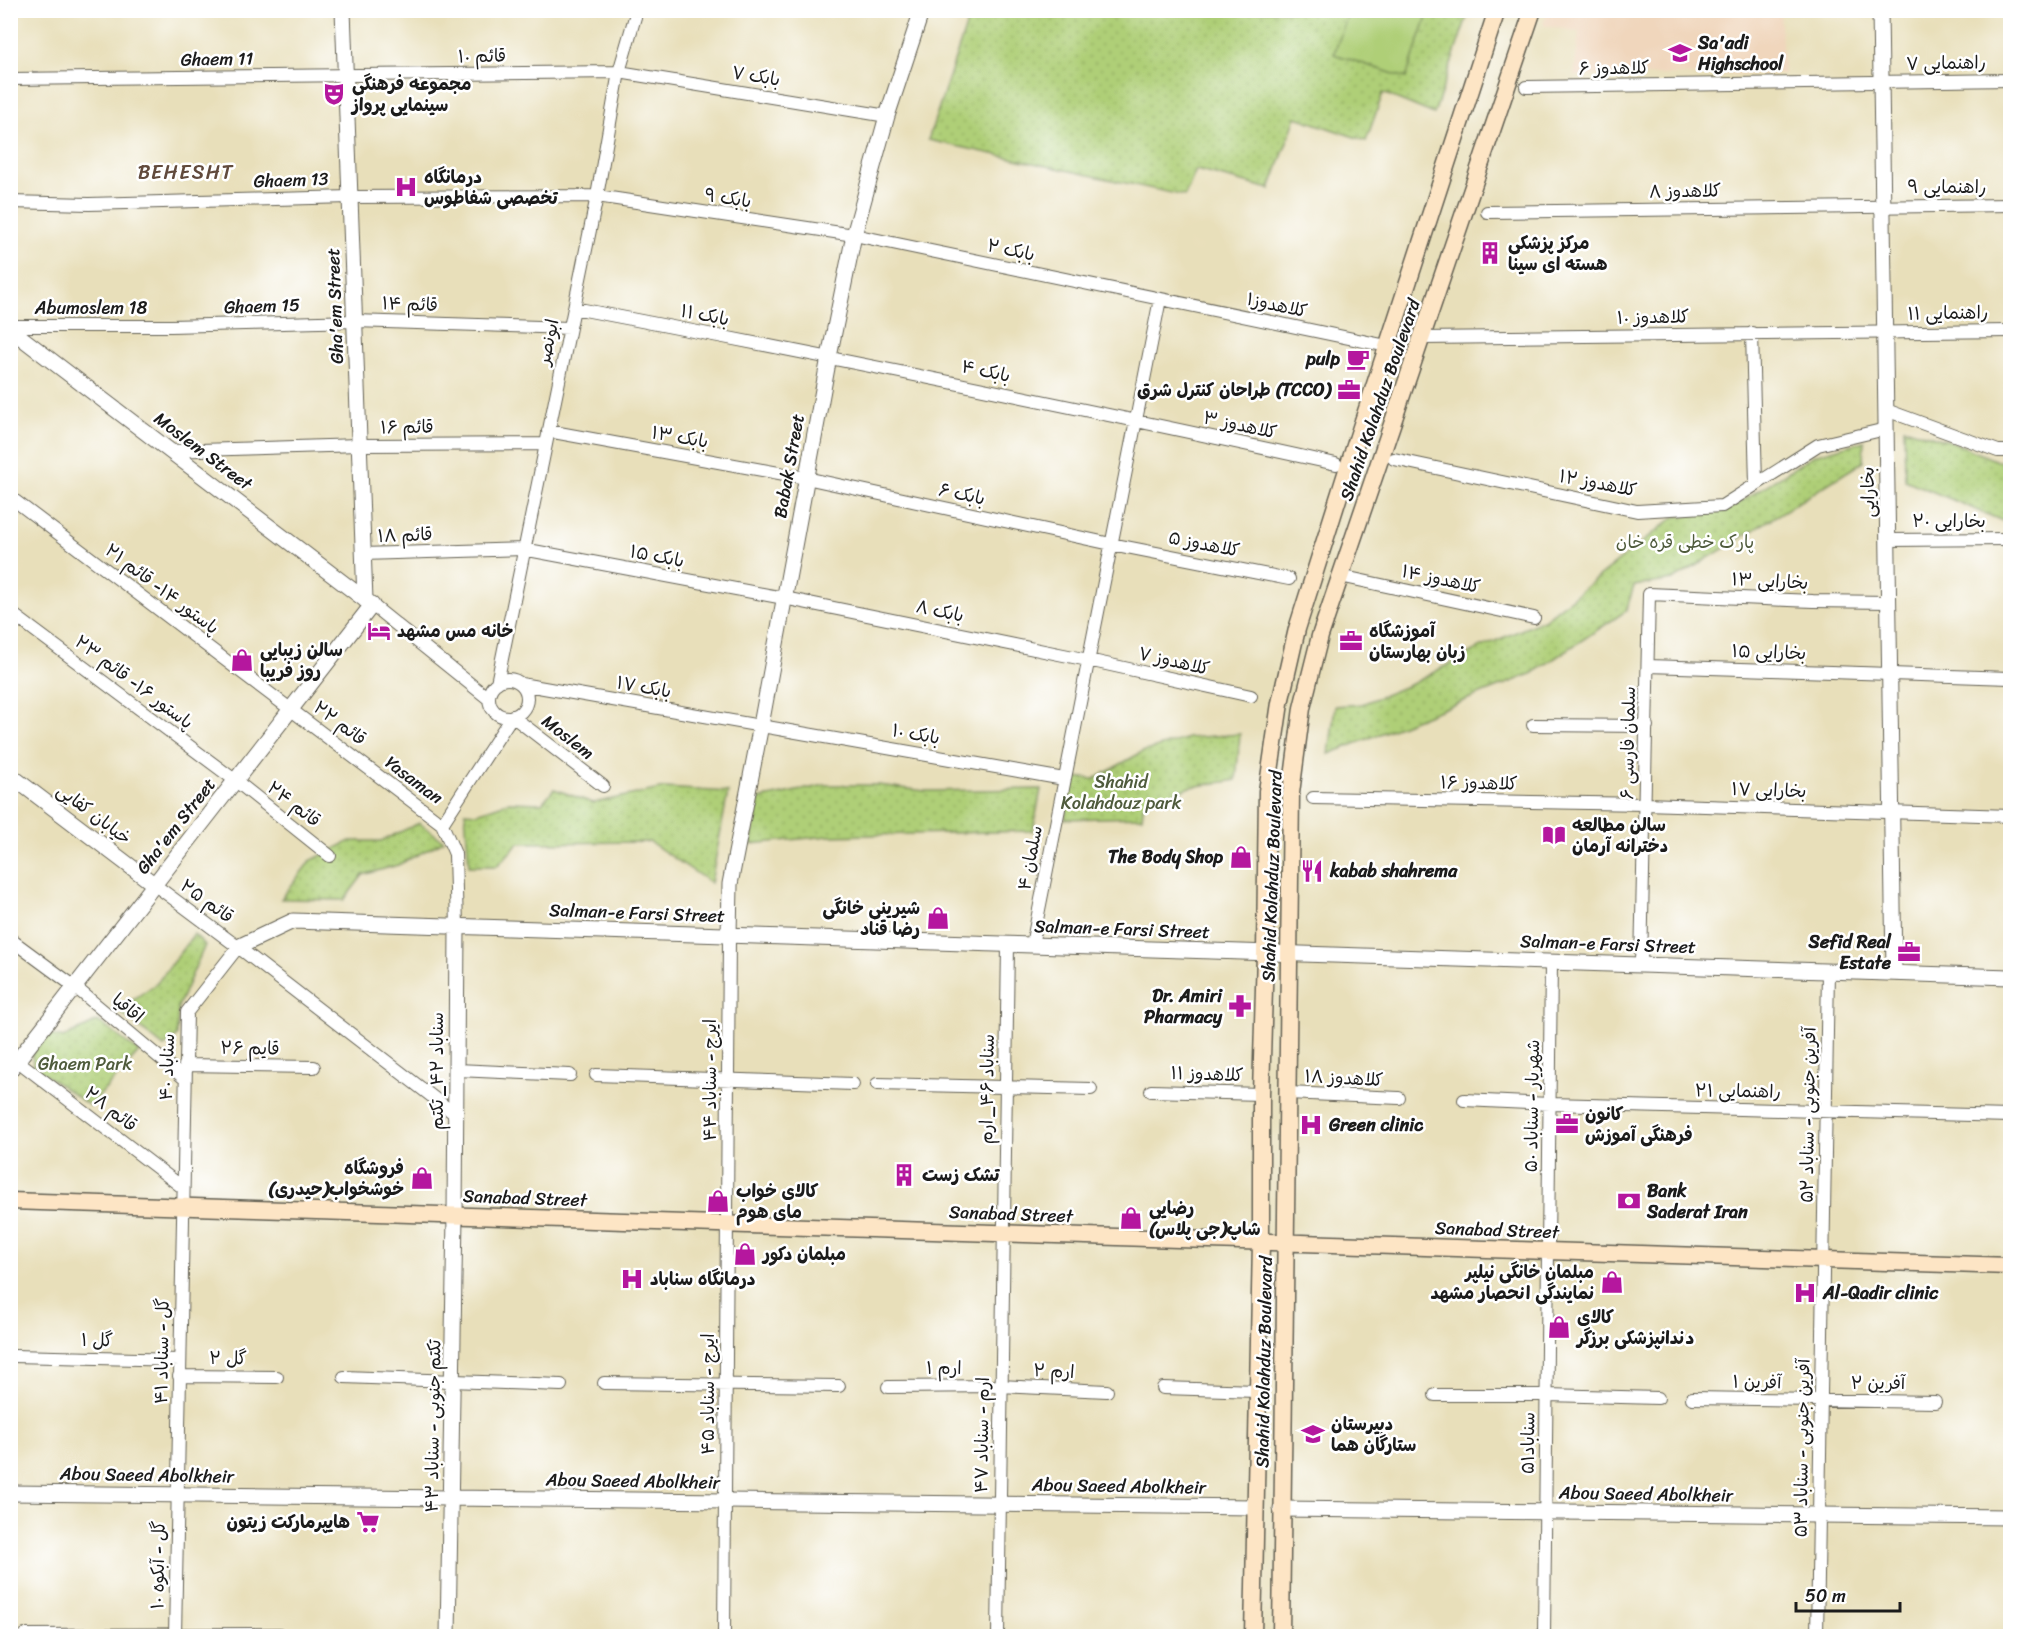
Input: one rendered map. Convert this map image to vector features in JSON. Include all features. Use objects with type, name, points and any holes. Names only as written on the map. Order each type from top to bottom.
[{"type":"main road","name":"Shahid Kolahduz Boulevard","points":[[1253,1636],[1267,791],[1280,704],[1298,629],[1387,346],[1497,10]]},
{"type":"main road","name":"Shahid Kolahduz Boulevard","points":[[1281,1636],[1291,793],[1301,718],[1320,636],[1533,10]]},
{"type":"main road","name":"Sanabad Street","points":[[10,1201],[2010,1266]]},
{"type":"street","name":"Gha'em Street","points":[[13,1062],[75,987],[292,709],[369,602],[363,554],[343,10]]},
{"type":"street","name":"ابونصر","points":[[497,683],[597,196],[619,72],[637,10]]},
{"type":"street","name":"Babak Street","points":[[729,936],[730,884],[828,357],[854,235],[886,116],[922,10]]},
{"type":"street","name":"بخارایی","points":[[1880,10],[1894,973]]},
{"type":"street","name":"قائم ۱۰","points":[[345,75],[619,72]]},
{"type":"street","name":"بابک ۷","points":[[619,72],[886,116]]},
{"type":"street","name":"Ghaem 11","points":[[10,79],[345,75]]},
{"type":"street","name":"راهنمایی ۷","points":[[1881,82],[2010,80]]},
{"type":"street","name":"کلاهدوز ۶","points":[[1526,87],[1881,82]]},
{"type":"street","name":"بابک ۹","points":[[350,197],[597,196],[854,235]]},
{"type":"street","name":"Ghaem 13","points":[[10,202],[89,204],[350,197]]},
{"type":"street","name":"راهنمایی ۹","points":[[1883,206],[2010,205]]},
{"type":"street","name":"کلاهدوز ۸","points":[[1487,212],[1883,206]]},
{"type":"street","name":"بابک ۲","points":[[854,235],[1160,299]]},
{"type":"street","name":"کلاهدوز۱","points":[[1160,299],[1387,346]]},
{"type":"street","name":"سلمان ۴","points":[[1032,945],[1160,299]]},
{"type":"street","name":"بابک ۱۱","points":[[574,308],[828,357]]},
{"type":"street","name":"قائم ۱۴","points":[[355,321],[570,328]]},
{"type":"street","name":"Ghaem 15","points":[[171,326],[355,321]]},
{"type":"street","name":"Abumoslem 18","points":[[10,327],[171,326]]},
{"type":"street","name":"Moslem Street","points":[[10,327],[369,602]]},
{"type":"street","name":"راهنمایی ۱۱","points":[[1885,332],[2010,330]]},
{"type":"street","name":"کلاهدوز ۱۰","points":[[1422,338],[1885,332]]},
{"type":"street","points":[[1752,333],[1756,484]]},
{"type":"street","name":"بابک ۴","points":[[828,357],[1136,420]]},
{"type":"street","points":[[1886,410],[1998,451],[2010,451]]},
{"type":"street","name":"کلاهدوز ۳","points":[[1136,420],[1336,464]]},
{"type":"street","name":"کلاهدوز ۱۲","points":[[1394,459],[1637,511],[1722,506],[1818,445],[1886,429]]},
{"type":"street","name":"بابک ۱۳","points":[[548,430],[806,478]]},
{"type":"street","name":"قائم ۱۶","points":[[171,451],[545,444]]},
{"type":"street","name":"بابک ۶","points":[[806,478],[1111,544]]},
{"type":"street","name":"پاستور ۱۴- قائم ۲۱","points":[[10,497],[292,709]]},
{"type":"street","name":"بخارایی ۲۰","points":[[1888,540],[2010,539]]},
{"type":"street","name":"کلاهدوز ۵","points":[[1111,544],[1289,579]]},
{"type":"street","name":"بابک ۱۵","points":[[448,551],[524,549],[784,598]]},
{"type":"street","name":"قائم ۱۸","points":[[363,554],[448,551]]},
{"type":"street","name":"کلاهدوز ۱۴","points":[[1340,576],[1534,618]]},
{"type":"street","name":"بخارایی ۱۳","points":[[1649,594],[1889,602]]},
{"type":"street","name":"سلمان فارسی ۶","points":[[1641,965],[1649,594]]},
{"type":"street","name":"بابک ۸","points":[[784,598],[1088,660]]},
{"type":"street","points":[[369,602],[489,699],[496,713],[501,716],[512,716]]},
{"type":"street","name":"پاستور ۱۶- قائم ۲۳","points":[[10,612],[236,781]]},
{"type":"street","name":"کلاهدوز ۷","points":[[1088,660],[1251,696]]},
{"type":"street","name":"بخارایی ۱۵","points":[[1648,666],[2010,678]]},
{"type":"street","points":[[442,824],[512,716],[522,710],[526,694],[521,684],[509,679],[493,687],[489,699]]},
{"type":"street","name":"بابک ۱۷","points":[[521,684],[761,725]]},
{"type":"street","name":"قائم ۲۲","points":[[292,709],[366,766]]},
{"type":"street","name":"Moslem","points":[[512,716],[603,786]]},
{"type":"street","name":"بابک ۱۰","points":[[761,725],[1064,779]]},
{"type":"street","points":[[1533,725],[1647,726]]},
{"type":"street","name":"Yasaman","points":[[366,766],[442,824],[455,854],[457,927]]},
{"type":"street","name":"خیابان کفایی","points":[[10,775],[155,885]]},
{"type":"street","name":"قائم ۲۴","points":[[236,781],[330,856]]},
{"type":"street","name":"کلاهدوز ۱۶","points":[[1313,798],[1645,804]]},
{"type":"street","name":"بخارایی ۱۷","points":[[1645,804],[2010,816]]},
{"type":"street","name":"قائم ۲۵","points":[[155,885],[238,946],[456,1115]]},
{"type":"street","name":"Salman-e Farsi Street","points":[[238,946],[293,921],[2010,977]]},
{"type":"street","name":"سناباد ۴۲_ تکتم","points":[[455,1215],[457,927]]},
{"type":"street","name":"ایرج - سناباد ۴۴","points":[[727,1225],[729,936]]},
{"type":"street","name":"اقاقیا","points":[[10,939],[75,987],[185,1080]]},
{"type":"street","name":"سناباد ۴۶_ ارم","points":[[1004,1233],[1008,945]]},
{"type":"street","name":"سناباد ۴۰","points":[[182,1207],[187,1012],[238,946]]},
{"type":"street","name":"شهریار - سناباد ۵۰","points":[[1548,1251],[1551,962]]},
{"type":"street","name":"آفرین جنوبی - سناباد ۵۲","points":[[1823,1260],[1828,971]]},
{"type":"street","name":"قائم ۲۸","points":[[13,1062],[182,1187]]},
{"type":"street","name":"قایم ۲۶","points":[[185,1065],[314,1067]]},
{"type":"street","points":[[456,1070],[570,1075]]},
{"type":"street","points":[[596,1075],[853,1084]]},
{"type":"street","points":[[877,1084],[1091,1089]]},
{"type":"street","name":"کلاهدوز ۱۱","points":[[1151,1091],[1261,1094]]},
{"type":"street","name":"کلاهدوز ۱۸","points":[[1288,1093],[1399,1098]]},
{"type":"street","name":"راهنمایی ۲۱","points":[[1464,1100],[2010,1116]]},
{"type":"street","name":"گل - سناباد ۴۱","points":[[177,1495],[182,1207]]},
{"type":"street","name":"تکتم جنوبی - سناباد ۴۳","points":[[448,1636],[455,1215]]},
{"type":"street","name":"ایرج - سناباد ۴۵","points":[[724,1636],[727,1225]]},
{"type":"street","name":"ارم - سناباد ۴۷","points":[[998,1636],[1004,1233]]},
{"type":"street","name":"سناباد۵۱","points":[[1544,1636],[1548,1251]]},
{"type":"street","name":"آفرین جنوبی - سناباد ۵۳","points":[[1817,1636],[1823,1260]]},
{"type":"street","name":"گل ۱","points":[[14,1356],[180,1360]]},
{"type":"street","name":"گل ۲","points":[[179,1376],[277,1377]]},
{"type":"street","points":[[344,1377],[561,1385]]},
{"type":"street","points":[[604,1383],[839,1386]]},
{"type":"street","name":"ارم ۱","points":[[888,1387],[1000,1386]]},
{"type":"street","name":"ارم ۲","points":[[1000,1386],[1107,1391]]},
{"type":"street","points":[[1163,1388],[1257,1391]]},
{"type":"street","points":[[1435,1395],[1658,1398]]},
{"type":"street","name":"آفرین ۱","points":[[1692,1398],[1821,1401]]},
{"type":"street","name":"آفرین ۲","points":[[1821,1401],[1935,1402]]},
{"type":"street","name":"Abou Saeed Abolkheir","points":[[10,1493],[1255,1507]]},
{"type":"street","name":"گل - آبکوه ۱۰","points":[[175,1635],[177,1495]]},
{"type":"street","name":"Abou Saeed Abolkheir","points":[[1281,1509],[2010,1517]]},
{"type":"street","points":[[25,1635],[280,1634]]},
{"type":"shaded area","name":"Sa'adi Highschool","points":[[1548,11],[1780,11],[1784,74],[1574,76],[1579,32],[1543,25]]},
{"type":"green space","points":[[971,11],[1469,11],[1434,114],[1383,93],[1366,141],[1296,117],[1270,189],[1196,170],[1185,196],[928,140]]},
{"type":"green space","points":[[1349,11],[1429,11],[1406,78],[1334,54]]},
{"type":"green space","points":[[1904,428],[1955,443],[1997,461],[2010,462],[2010,524],[1905,480]]},
{"type":"green space","name":"پارک خطی قره خان","points":[[1864,441],[1863,462],[1673,580],[1634,586],[1626,611],[1531,674],[1329,754],[1335,706],[1362,704],[1414,683],[1477,649],[1544,620],[1674,517],[1728,510],[1814,455]]},
{"type":"green space","name":"Shahid Kolahdouz park","points":[[1240,734],[1236,780],[1191,787],[1144,803],[1142,817],[1065,819],[1070,777],[1094,779],[1142,752],[1188,738]]},
{"type":"green space","points":[[825,785],[878,785],[925,791],[1041,789],[1033,831],[829,836],[751,844],[759,799]]},
{"type":"green space","points":[[665,788],[728,792],[711,883],[650,842],[519,843],[497,866],[469,866],[465,812],[477,813],[509,802],[542,803],[554,789],[593,803]]},
{"type":"green space","points":[[419,823],[444,841],[398,865],[363,875],[344,900],[281,899],[310,861],[350,841],[381,841]]},
{"type":"green space","name":"Ghaem Park","points":[[194,934],[205,945],[178,1007],[177,1036],[164,1047],[118,1010],[157,983]]},
{"type":"green space","name":"Ghaem Park","points":[[98,1021],[139,1052],[90,1106],[33,1066],[32,1053],[47,1034],[63,1038]]},
{"type":"place","name":"Sa'adi Highschool","points":[[1680,53]]},
{"type":"place","name":"مجموعه فرهنگی سینمایی پرواز","points":[[334,94]]},
{"type":"place","name":"درمانگاه تخصصی شفاطوس","points":[[406,187]]},
{"type":"place","name":"مرکز پزشکی هسته ای سینا","points":[[1490,253]]},
{"type":"place","name":"pulp","points":[[1358,359]]},
{"type":"place","name":"طراحان کنترل شرق (TCCO)","points":[[1349,390]]},
{"type":"place","name":"خانه مس مشهد","points":[[379,631]]},
{"type":"place","name":"آموزشگاه زبان بهارستان","points":[[1351,641]]},
{"type":"place","name":"سالن زیبایی روز فریبا","points":[[242,660]]},
{"type":"place","name":"سالن مطالعه دخترانه آرمان","points":[[1554,835]]},
{"type":"place","name":"The Body Shop","points":[[1241,857]]},
{"type":"place","name":"kabab shahrema","points":[[1312,871]]},
{"type":"place","name":"شیرینی خانگی رضا قناد","points":[[938,918]]},
{"type":"place","name":"Sefid Real Estate","points":[[1909,952]]},
{"type":"place","name":"Dr. Amiri Pharmacy","points":[[1240,1006]]},
{"type":"place","name":"کانون فرهنگی آموزش","points":[[1567,1124]]},
{"type":"place","name":"Green clinic","points":[[1311,1125]]},
{"type":"place","name":"تشک زست","points":[[904,1175]]},
{"type":"place","name":"فروشگاه خوشخواب(حیدری)","points":[[422,1178]]},
{"type":"place","name":"کالای خواب مای هوم","points":[[718,1201]]},
{"type":"place","name":"Bank Saderat Iran","points":[[1629,1201]]},
{"type":"place","name":"رضایی شاپ(جی پلاس)","points":[[1131,1218]]},
{"type":"place","name":"مبلمان دكور","points":[[745,1254]]},
{"type":"place","name":"درمانگاه سناباد","points":[[632,1279]]},
{"type":"place","name":"مبلمان خانگی نیلپر نمایندگی انحصار مشهد","points":[[1612,1282]]},
{"type":"place","name":"Al-Qadir clinic","points":[[1805,1293]]},
{"type":"place","name":"کالای دندانپزشکی برزگر","points":[[1559,1327]]},
{"type":"place","name":"دبیرستان ستارگان هما","points":[[1313,1434]]},
{"type":"place","name":"هایپرمارکت زیتون","points":[[368,1522]]},
{"type":"district","name":"BEHESHT","points":[[186,172]]}]
